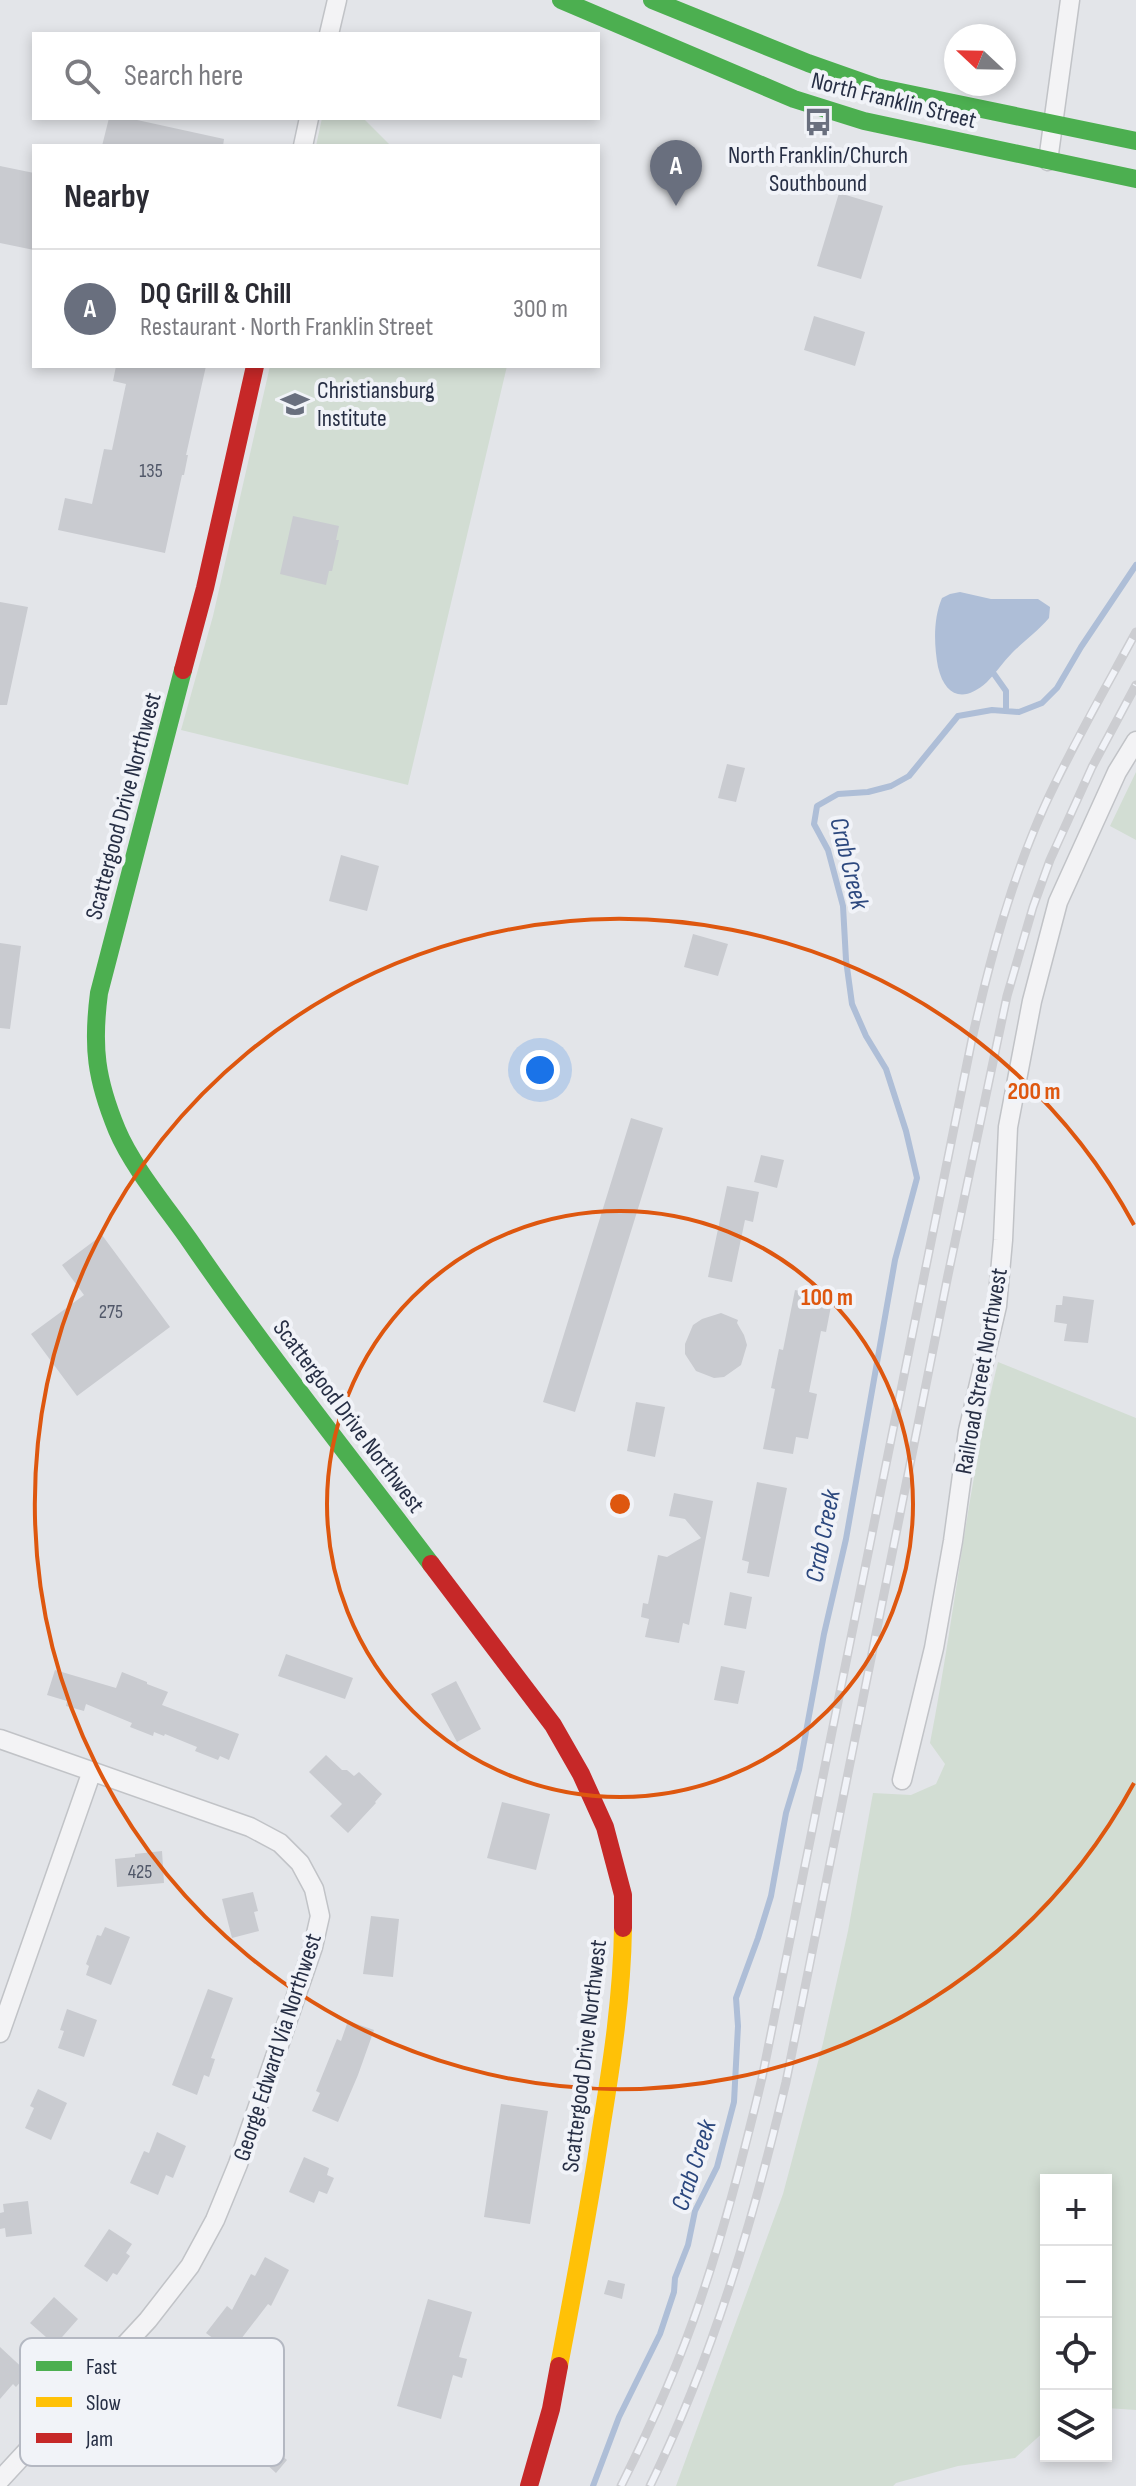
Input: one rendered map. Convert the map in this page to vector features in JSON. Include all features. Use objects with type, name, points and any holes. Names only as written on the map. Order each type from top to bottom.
[{"type":"street","points":[[329,32],[337,0]]},
{"type":"street","name":"North Franklin Street","points":[[561,0],[794,99],[864,121],[1136,179]]},
{"type":"street","points":[[604,18],[611,0]]},
{"type":"street","name":"North Franklin Street","points":[[652,0],[876,87],[1136,141]]},
{"type":"street","points":[[1048,161],[1070,0]]},
{"type":"street","points":[[303,144],[309,120]]},
{"type":"street","name":"Scattergood Drive Northwest","points":[[255,368],[205,588],[99,993],[94,1031],[96,1066],[117,1131],[134,1160],[216,1279],[553,1725],[581,1774],[605,1827],[623,1895],[621,1989],[584,2238],[551,2409],[529,2486]]},
{"type":"street","name":"Railroad Street Northwest","points":[[902,1780],[934,1648],[968,1431],[997,1306],[1008,1127],[1032,1001],[1058,902],[1117,772],[1136,741]]},
{"type":"street","name":"George Edward Via Northwest","points":[[0,1739],[250,1827],[280,1843],[300,1863],[314,1889],[320,1916],[313,1947],[238,2164],[215,2220],[190,2266],[131,2338]]},
{"type":"street","points":[[0,2033],[92,1771]]},
{"type":"street","name":"George Edward Via Northwest","points":[[0,2480],[20,2458]]},
{"type":"shaded area","points":[[322,120],[365,120],[389,144],[316,144]]},
{"type":"shaded area","points":[[270,368],[507,368],[408,785],[181,730],[213,616]]},
{"type":"shaded area","points":[[1136,772],[1136,840],[1110,826]]},
{"type":"shaded area","points":[[998,1362],[1136,1418],[1136,2410],[1112,2408],[1112,2174],[1040,2174],[1040,2435],[1015,2458],[958,2466],[893,2486],[676,2486],[783,2194],[823,2043],[848,1931],[873,1793],[911,1795],[936,1784],[945,1764],[930,1743],[987,1409]]},
{"type":"water","points":[[960,592],[991,599],[1038,599],[1050,607],[1049,618],[987,682],[971,693],[956,694],[941,677],[935,641],[942,598]]},
{"type":"building","points":[[108,120],[137,120],[224,139],[223,144],[102,144]]},
{"type":"building","points":[[0,166],[32,173],[32,250],[0,243]]},
{"type":"building","points":[[839,193],[883,206],[861,279],[817,266]]},
{"type":"building","points":[[814,316],[865,332],[855,366],[804,350]]},
{"type":"building","points":[[116,368],[206,368],[165,553],[58,530],[65,498],[92,504],[104,449],[112,450],[126,384],[113,381]]},
{"type":"building","points":[[293,516],[339,526],[336,540],[339,540],[326,585],[280,574]]},
{"type":"building","points":[[0,602],[28,607],[7,705],[0,705]]},
{"type":"building","points":[[727,764],[745,768],[736,802],[718,798]]},
{"type":"building","points":[[341,855],[379,866],[367,911],[329,901]]},
{"type":"building","points":[[693,934],[728,944],[718,976],[684,967]]},
{"type":"building","points":[[0,943],[21,946],[10,1029],[0,1028]]},
{"type":"building","points":[[631,1118],[663,1128],[575,1412],[543,1402]]},
{"type":"building","points":[[761,1155],[784,1160],[777,1188],[754,1182]]},
{"type":"building","points":[[727,1186],[759,1192],[753,1222],[745,1220],[732,1282],[708,1277]]},
{"type":"building","points":[[102,1235],[170,1327],[77,1396],[31,1334],[84,1295],[62,1265]]},
{"type":"building","points":[[795,1290],[825,1296],[823,1305],[831,1306],[826,1332],[821,1331],[809,1392],[817,1394],[808,1439],[796,1437],[793,1454],[763,1449],[775,1389],[771,1388],[779,1349],[783,1350]]},
{"type":"building","points":[[1063,1296],[1094,1300],[1088,1343],[1064,1341],[1067,1324],[1054,1322],[1056,1305],[1062,1305]]},
{"type":"building","points":[[721,1313],[738,1320],[747,1345],[741,1365],[724,1377],[714,1378],[696,1371],[685,1354],[685,1344],[693,1325]]},
{"type":"building","points":[[636,1402],[665,1407],[655,1457],[627,1451]]},
{"type":"building","points":[[757,1482],[787,1488],[769,1577],[747,1573],[749,1562],[742,1560]]},
{"type":"building","points":[[674,1493],[713,1501],[689,1625],[683,1623],[679,1643],[645,1637],[649,1619],[641,1617],[643,1603],[648,1604],[658,1555],[667,1557],[701,1538],[685,1519],[669,1516]]},
{"type":"building","points":[[730,1592],[752,1597],[746,1629],[724,1625]]},
{"type":"building","points":[[286,1654],[353,1678],[345,1699],[278,1676]]},
{"type":"building","points":[[721,1666],[745,1671],[738,1704],[714,1700]]},
{"type":"building","points":[[55,1670],[116,1688],[122,1672],[168,1692],[162,1705],[239,1734],[229,1760],[220,1756],[218,1760],[195,1751],[197,1747],[165,1734],[154,1732],[153,1736],[130,1727],[132,1723],[86,1704],[84,1711],[66,1706],[67,1701],[47,1695]]},
{"type":"building","points":[[456,1681],[481,1729],[457,1742],[431,1694]]},
{"type":"building","points":[[326,1755],[342,1770],[354,1776],[359,1772],[382,1794],[348,1833],[330,1816],[342,1804],[309,1772]]},
{"type":"building","points":[[502,1802],[550,1814],[536,1870],[487,1858]]},
{"type":"building","points":[[162,1851],[164,1883],[117,1887],[115,1859]]},
{"type":"building","points":[[253,1892],[259,1931],[232,1938],[222,1899]]},
{"type":"building","points":[[371,1916],[399,1919],[393,1977],[363,1974]]},
{"type":"building","points":[[105,1927],[130,1937],[111,1985],[86,1975],[89,1966],[86,1964],[97,1935],[101,1936]]},
{"type":"building","points":[[208,1989],[233,1998],[211,2058],[215,2059],[209,2077],[204,2075],[197,2095],[172,2085]]},
{"type":"building","points":[[67,2009],[97,2020],[84,2057],[58,2048]]},
{"type":"building","points":[[348,2021],[374,2030],[338,2122],[312,2111],[320,2093],[316,2091],[337,2039],[341,2041]]},
{"type":"building","points":[[38,2089],[67,2103],[51,2140],[25,2128]]},
{"type":"building","points":[[501,2104],[548,2111],[530,2224],[484,2217]]},
{"type":"building","points":[[157,2132],[186,2146],[173,2178],[166,2175],[158,2195],[130,2183],[144,2151],[149,2153]]},
{"type":"building","points":[[304,2157],[329,2168],[327,2175],[334,2178],[327,2194],[319,2191],[314,2203],[289,2192]]},
{"type":"building","points":[[28,2201],[32,2234],[6,2237],[5,2228],[0,2229],[3,2204]]},
{"type":"building","points":[[109,2229],[132,2244],[126,2253],[130,2256],[117,2275],[113,2273],[107,2282],[84,2266]]},
{"type":"building","points":[[265,2257],[289,2270],[271,2306],[268,2304],[242,2338],[213,2338],[206,2333],[227,2306],[232,2310],[251,2274],[255,2276]]},
{"type":"building","points":[[608,2280],[625,2284],[622,2299],[604,2294]]},
{"type":"building","points":[[54,2297],[78,2319],[61,2338],[47,2338],[30,2323]]},
{"type":"building","points":[[428,2299],[472,2312],[459,2357],[467,2359],[462,2378],[453,2375],[441,2419],[397,2406]]},
{"type":"building","points":[[0,2347],[20,2366],[20,2382],[16,2387],[13,2384],[0,2399]]},
{"type":"building","points":[[268,2466],[282,2466],[276,2473]]},
{"type":"waterway","name":"Crab Creek","points":[[593,2486],[619,2417],[660,2334],[674,2292],[675,2278],[688,2245],[695,2211],[717,2167],[734,2102],[738,2026],[736,1998],[771,1896],[786,1813],[799,1770],[824,1634],[846,1539],[895,1260],[917,1178],[886,1069],[866,1036],[852,1004],[843,906],[828,850],[814,824],[817,806],[838,794],[868,792],[891,786],[909,776],[958,716],[992,710],[1019,712],[1042,703],[1057,688],[1136,565]]},
{"type":"waterway","name":"Crab Creek","points":[[994,674],[1006,691],[1006,711]]},
{"type":"railway","points":[[621,2486],[664,2395],[692,2325],[726,2218],[762,2078],[972,1039],[994,950],[1022,862],[1045,805],[1077,739],[1136,632]]},
{"type":"railway","points":[[650,2486],[693,2388],[729,2288],[760,2186],[786,2082],[1007,996],[1050,860],[1092,767],[1136,685]]},
{"type":"traffic: fast","points":[[561,0],[794,99],[864,121],[1136,179]]},
{"type":"traffic: fast","points":[[652,0],[876,87],[1136,141]]},
{"type":"traffic: fast","points":[[183,670],[99,993],[96,1047],[104,1095],[117,1130],[150,1187],[278,1364],[431,1564]]},
{"type":"traffic: slow","points":[[559,2366],[609,2079],[623,1928]]},
{"type":"traffic: jam","points":[[183,670],[205,588],[255,368]]},
{"type":"traffic: jam","points":[[431,1564],[553,1725],[581,1774],[605,1827],[623,1895],[623,1928]]},
{"type":"traffic: jam","points":[[529,2486],[551,2409],[559,2366]]},
{"type":"place","name":"North Franklin/Church Southbound","points":[[818,122]]},
{"type":"place","name":"DQ Grill & Chill","points":[[676,206]]},
{"type":"place","name":"Christiansburg Institute","points":[[295,404]]}]
